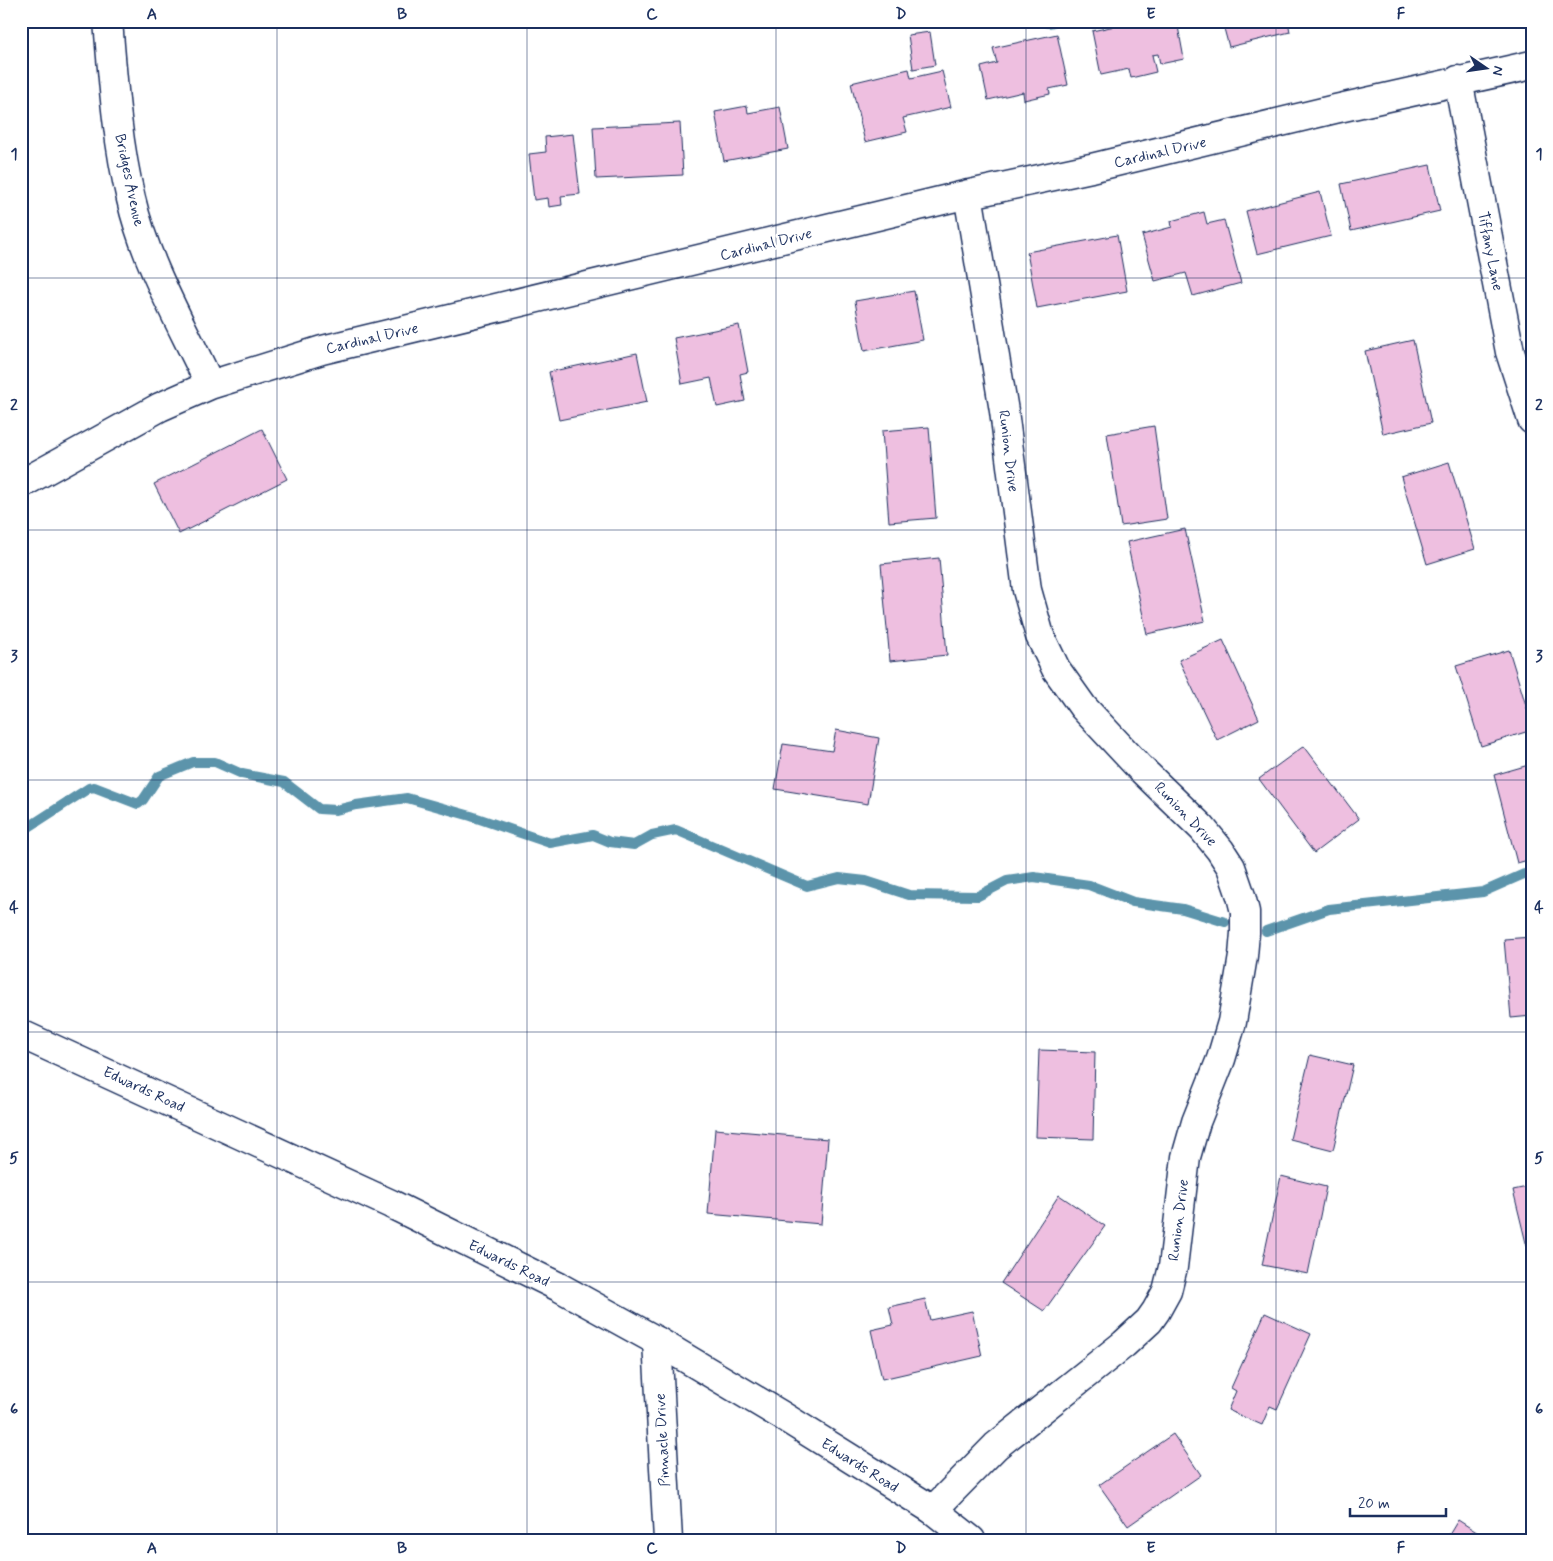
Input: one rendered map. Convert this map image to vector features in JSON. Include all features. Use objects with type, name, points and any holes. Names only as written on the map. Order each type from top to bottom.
[{"type":"street","name":"Bridges Avenue","points":[[108,21],[116,110],[131,199],[155,269],[210,385]]},
{"type":"street","name":"Cardinal Drive","points":[[21,484],[160,407],[210,385],[322,350],[968,194],[1091,168],[1458,80],[1532,65]]},
{"type":"street","name":"Tiffany Lane","points":[[1458,80],[1510,352],[1532,420]]},
{"type":"street","name":"Runion Drive","points":[[932,1510],[996,1446],[1124,1344],[1156,1311],[1166,1291],[1173,1267],[1186,1157],[1196,1122],[1221,1059],[1232,1022],[1245,933],[1241,896],[1231,867],[1220,850],[1202,828],[1140,768],[1083,707],[1056,669],[1040,636],[1027,590],[1004,411],[968,194]]},
{"type":"street","name":"Edwards Road","points":[[21,1034],[391,1204],[559,1288],[657,1341],[781,1415],[932,1510],[971,1540]]},
{"type":"street","name":"Pinnacle Drive","points":[[657,1341],[668,1540]]},
{"type":"water","points":[[1035,21],[1062,21],[1055,26],[1048,27],[1042,26]]},
{"type":"building","points":[[1138,21],[1177,21],[1184,59],[1160,64],[1158,54],[1152,55],[1156,72],[1131,78],[1129,69],[1101,75],[1092,31]]},
{"type":"building","points":[[1222,21],[1288,21],[1290,32],[1229,47]]},
{"type":"building","points":[[930,32],[935,65],[913,69],[908,35]]},
{"type":"building","points":[[1057,34],[1068,85],[1049,89],[1050,94],[1024,100],[1023,92],[988,100],[981,67],[997,63],[993,48]]},
{"type":"building","points":[[909,69],[911,78],[942,71],[951,107],[903,118],[907,132],[865,142],[851,83]]},
{"type":"building","points":[[747,106],[748,113],[780,107],[788,149],[724,161],[715,112]]},
{"type":"building","points":[[680,123],[683,175],[596,179],[593,127]]},
{"type":"building","points":[[573,134],[580,194],[561,196],[562,205],[549,207],[548,198],[534,200],[529,154],[546,152],[545,137]]},
{"type":"building","points":[[1430,165],[1440,211],[1351,231],[1341,184]]},
{"type":"building","points":[[1320,192],[1331,236],[1257,254],[1246,211]]},
{"type":"building","points":[[1204,212],[1207,224],[1224,220],[1241,283],[1193,296],[1186,273],[1155,281],[1142,235],[1172,227],[1171,221]]},
{"type":"building","points":[[1117,235],[1127,291],[1037,308],[1027,252]]},
{"type":"building","points":[[914,291],[923,340],[864,351],[855,301]]},
{"type":"building","points":[[739,325],[748,372],[740,374],[745,401],[717,407],[711,378],[682,384],[674,338]]},
{"type":"building","points":[[1413,340],[1431,423],[1383,434],[1365,351]]},
{"type":"building","points":[[637,353],[647,402],[559,420],[549,372]]},
{"type":"building","points":[[1154,426],[1167,519],[1121,526],[1107,434]]},
{"type":"building","points":[[929,427],[936,518],[889,522],[882,431]]},
{"type":"building","points":[[262,429],[287,479],[179,534],[154,484]]},
{"type":"building","points":[[1449,462],[1475,549],[1427,564],[1401,477]]},
{"type":"building","points":[[1185,529],[1205,621],[1147,634],[1127,542]]},
{"type":"building","points":[[939,558],[947,655],[890,661],[881,564]]},
{"type":"building","points":[[1223,640],[1259,719],[1217,740],[1179,660]]},
{"type":"building","points":[[1509,650],[1532,730],[1481,746],[1456,666]]},
{"type":"building","points":[[836,730],[879,738],[868,804],[775,789],[783,744],[832,751]]},
{"type":"building","points":[[1304,746],[1359,819],[1314,853],[1259,779]]},
{"type":"building","points":[[1532,764],[1532,859],[1517,863],[1494,775]]},
{"type":"building","points":[[1532,937],[1532,1016],[1511,1018],[1504,939]]},
{"type":"building","points":[[1039,1050],[1095,1052],[1093,1139],[1036,1137]]},
{"type":"building","points":[[1310,1055],[1353,1065],[1333,1150],[1290,1139]]},
{"type":"building","points":[[715,1129],[828,1139],[821,1224],[708,1214]]},
{"type":"building","points":[[1281,1176],[1326,1187],[1308,1274],[1262,1265]]},
{"type":"building","points":[[1532,1186],[1532,1246],[1527,1247],[1513,1190]]},
{"type":"building","points":[[1059,1195],[1105,1226],[1044,1311],[1001,1283]]},
{"type":"building","points":[[925,1299],[930,1320],[972,1311],[982,1356],[882,1379],[871,1330],[893,1325],[889,1307]]},
{"type":"building","points":[[1265,1313],[1311,1334],[1277,1409],[1270,1406],[1262,1425],[1228,1410],[1236,1391],[1231,1388]]},
{"type":"building","points":[[1173,1434],[1201,1475],[1128,1526],[1099,1485]]},
{"type":"building","points":[[1458,1520],[1489,1540],[1446,1540]]},
{"type":"building","points":[[747,1534],[756,1540],[744,1540]]},
{"type":"waterway","points":[[21,832],[89,788],[94,787],[138,804],[143,800],[159,776],[193,762],[215,762],[242,774],[284,782],[319,809],[336,810],[356,805],[407,798],[471,816],[550,843],[593,835],[610,842],[634,845],[652,835],[676,830],[807,886],[839,878],[866,881],[909,895],[978,896],[1007,881],[1034,877],[1089,885],[1133,902],[1183,909],[1225,922]]},
{"type":"waterway","points":[[1266,931],[1329,909],[1483,892],[1524,874],[1532,875]]}]
